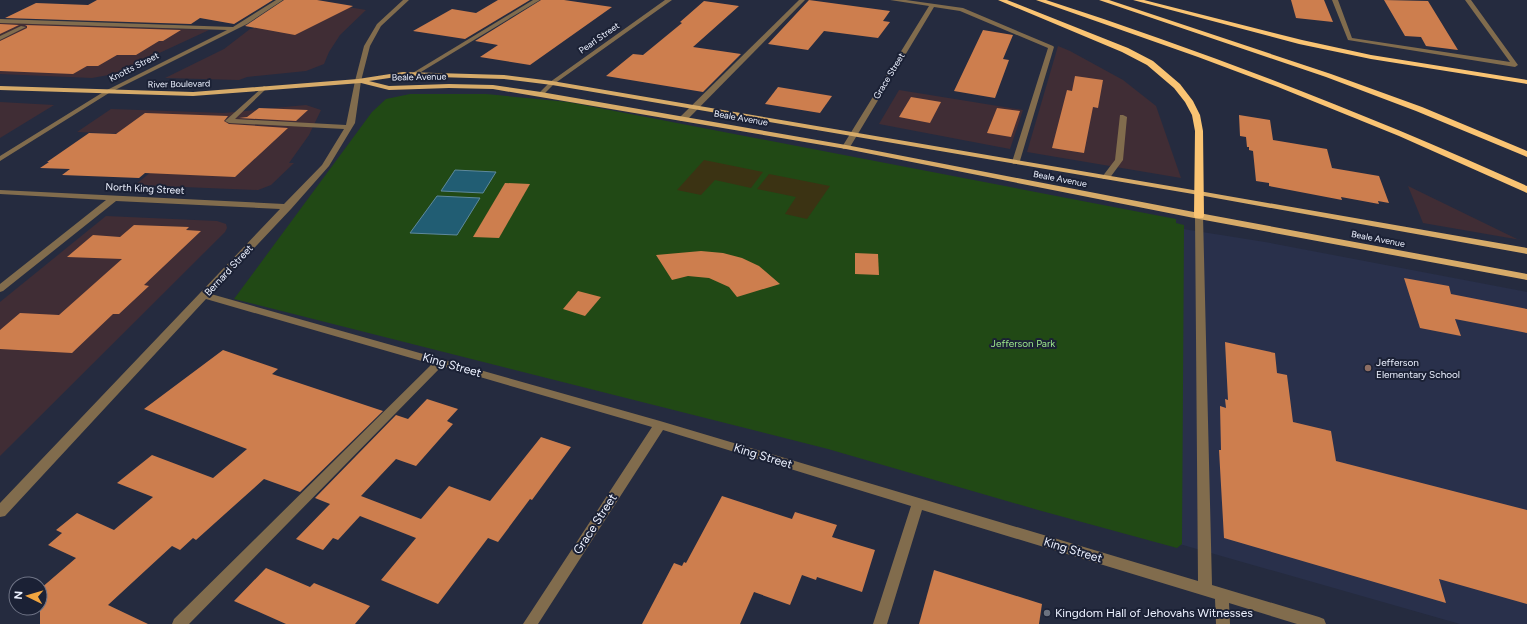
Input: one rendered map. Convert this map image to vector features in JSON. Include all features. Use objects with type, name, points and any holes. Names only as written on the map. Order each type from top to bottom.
[{"type":"highway","points":[[1001,0],[1125,50],[1150,63],[1177,86],[1189,101],[1197,120],[1199,131],[1199,216]]},
{"type":"highway","points":[[1038,0],[1103,21],[1227,65],[1360,116],[1527,190]]},
{"type":"highway","points":[[1102,0],[1187,26],[1318,72],[1404,104],[1527,154]]},
{"type":"highway","points":[[1136,0],[1302,42],[1371,57],[1527,82]]},
{"type":"main road","name":"Beale Avenue","points":[[358,81],[402,74],[414,74],[504,77],[552,83],[853,135],[1199,192],[1527,251]]},
{"type":"main road","name":"Beale Avenue","points":[[358,81],[389,88],[448,86],[486,87],[541,94],[846,147],[1199,216],[1527,277]]},
{"type":"main road","name":"River Boulevard","points":[[0,88],[193,94],[358,81]]},
{"type":"street","name":"Knotts Street","points":[[0,159],[107,92],[262,13],[280,0]]},
{"type":"street","name":"Bernard Street","points":[[0,512],[325,166],[351,123],[358,81],[367,46],[373,33],[387,17],[406,0]]},
{"type":"street","points":[[414,74],[537,0]]},
{"type":"street","name":"Pearl Street","points":[[541,94],[552,83],[669,0]]},
{"type":"street","points":[[684,118],[802,0]]},
{"type":"street","points":[[892,0],[962,9],[1051,47],[1016,162]]},
{"type":"street","points":[[1335,0],[1350,39],[1515,65],[1468,0]]},
{"type":"street","name":"Grace Street","points":[[846,147],[932,5]]},
{"type":"street","points":[[0,21],[233,28]]},
{"type":"street","points":[[0,38],[23,27]]},
{"type":"street","points":[[264,88],[230,121],[348,127]]},
{"type":"street","points":[[1106,177],[1119,160],[1123,117]]},
{"type":"street","name":"North King Street","points":[[0,192],[288,207]]},
{"type":"street","points":[[0,288],[114,198]]},
{"type":"street","points":[[1199,216],[1205,589]]},
{"type":"street","name":"King Street","points":[[205,295],[660,424],[1319,624]]},
{"type":"street","points":[[179,624],[440,362]]},
{"type":"street","name":"Grace Street","points":[[530,624],[660,424]]},
{"type":"street","points":[[880,624],[918,503]]},
{"type":"street","points":[[1222,595],[1223,624]]},
{"type":"shaded area","points":[[294,0],[307,0],[366,10],[340,35],[329,52],[324,64],[306,71],[247,77],[239,80],[165,78],[224,49],[250,29]]},
{"type":"shaded area","points":[[0,22],[209,30],[114,74],[92,78],[0,74]]},
{"type":"shaded area","points":[[1058,46],[1123,80],[1156,106],[1181,178],[1027,152]]},
{"type":"shaded area","points":[[899,90],[1023,110],[1010,149],[879,124]]},
{"type":"shaded area","points":[[0,102],[54,105],[0,138]]},
{"type":"shaded area","points":[[306,105],[321,110],[309,135],[289,163],[294,163],[271,185],[258,190],[135,185],[194,137],[77,132],[111,109],[224,113]]},
{"type":"shaded area","points":[[455,170],[496,172],[483,193],[441,191]]},
{"type":"shaded area","points":[[1408,186],[1518,239],[1423,223]]},
{"type":"shaded area","points":[[437,196],[480,198],[457,235],[410,233]]},
{"type":"shaded area","points":[[106,216],[217,221],[226,224],[227,228],[225,232],[0,456],[0,302]]},
{"type":"shaded area","points":[[1177,228],[1265,242],[1527,292],[1527,624],[1460,624],[1176,543]]},
{"type":"green space","name":"Jefferson Park","points":[[410,94],[486,94],[568,102],[1176,219],[1176,223],[1184,225],[1182,544],[1177,548],[1038,510],[828,449],[234,299],[372,112],[386,99]]},
{"type":"sand","points":[[704,160],[763,172],[751,188],[715,180],[701,195],[677,190]]},
{"type":"sand","points":[[769,174],[830,186],[807,219],[785,214],[796,197],[757,189]]},
{"type":"building","points":[[97,0],[273,0],[234,24],[200,18],[191,24],[5,18],[36,3],[88,5]]},
{"type":"building","points":[[284,0],[317,0],[353,6],[295,35],[245,26]]},
{"type":"building","points":[[498,0],[530,0],[465,39],[413,31],[452,9],[476,13]]},
{"type":"building","points":[[541,0],[564,0],[612,7],[530,65],[480,57],[498,45],[475,41]]},
{"type":"building","points":[[809,0],[890,11],[883,21],[890,22],[878,38],[824,31],[808,50],[768,44]]},
{"type":"building","points":[[1291,0],[1324,0],[1333,22],[1296,18]]},
{"type":"building","points":[[1384,0],[1428,1],[1458,50],[1426,46],[1421,37],[1405,36]]},
{"type":"building","points":[[704,1],[739,6],[693,47],[741,54],[703,92],[606,76],[633,54],[643,55],[682,23],[680,22]]},
{"type":"building","points":[[0,24],[19,25],[0,34]]},
{"type":"building","points":[[25,25],[181,30],[136,55],[117,55],[98,66],[87,66],[73,74],[0,71],[0,41],[27,28]]},
{"type":"building","points":[[983,30],[1013,35],[1003,59],[1009,60],[995,98],[954,91]]},
{"type":"building","points":[[1075,76],[1103,80],[1098,108],[1093,107],[1084,153],[1052,148],[1067,90],[1072,91]]},
{"type":"building","points":[[778,87],[832,96],[820,113],[765,104]]},
{"type":"building","points":[[911,97],[941,102],[930,123],[899,117]]},
{"type":"building","points":[[259,108],[308,110],[296,121],[239,118],[247,117]]},
{"type":"building","points":[[997,108],[1020,111],[1011,137],[987,133]]},
{"type":"building","points":[[145,113],[228,116],[224,121],[229,124],[288,128],[235,177],[145,173],[139,178],[62,175],[70,169],[40,168],[89,133],[116,134]]},
{"type":"building","points":[[1239,115],[1270,120],[1273,140],[1327,149],[1332,168],[1379,176],[1389,203],[1378,201],[1379,204],[1341,197],[1342,200],[1269,186],[1269,183],[1256,181],[1253,151],[1249,150],[1249,147],[1247,147],[1246,137],[1240,136]]},
{"type":"building","points":[[505,183],[530,184],[499,238],[473,237]]},
{"type":"building","points":[[134,225],[189,227],[186,230],[201,231],[144,285],[149,286],[119,314],[113,314],[72,353],[0,349],[0,330],[20,313],[59,315],[122,259],[67,257],[93,235],[120,237]]},
{"type":"building","points":[[701,251],[723,253],[742,258],[759,266],[780,284],[737,297],[729,287],[709,278],[688,276],[672,280],[656,255]]},
{"type":"building","points":[[855,253],[878,254],[879,275],[855,274]]},
{"type":"building","points":[[1404,278],[1449,286],[1451,294],[1527,309],[1527,333],[1455,319],[1461,336],[1420,328]]},
{"type":"building","points":[[578,291],[601,297],[585,316],[563,309]]},
{"type":"building","points":[[1225,342],[1275,353],[1277,373],[1287,375],[1293,422],[1331,431],[1336,461],[1527,510],[1527,604],[1439,579],[1446,603],[1224,538],[1219,450],[1221,450],[1220,406],[1226,408],[1225,399],[1228,400]]},
{"type":"building","points":[[223,350],[278,369],[272,374],[383,411],[300,492],[264,479],[196,540],[193,538],[180,550],[172,546],[108,605],[148,624],[40,624],[40,616],[48,616],[48,582],[76,558],[48,545],[62,533],[56,530],[77,513],[114,530],[153,497],[117,483],[152,455],[213,478],[247,449],[144,409]]},
{"type":"building","points":[[427,399],[458,409],[447,421],[453,424],[416,466],[396,459],[361,496],[421,519],[449,486],[490,501],[541,437],[571,447],[532,500],[530,499],[498,542],[488,538],[438,604],[381,580],[416,538],[360,516],[338,540],[333,538],[323,550],[296,539],[330,504],[315,498],[396,415],[408,419]]},
{"type":"building","points":[[722,496],[792,519],[795,512],[837,525],[832,537],[875,550],[862,592],[817,577],[816,580],[802,575],[790,605],[754,592],[740,624],[642,624],[674,563],[682,566],[684,562],[686,563]]},
{"type":"building","points":[[266,568],[310,587],[314,583],[370,606],[355,624],[286,624],[234,601]]},
{"type":"building","points":[[934,570],[1042,604],[1039,624],[919,624]]},
{"type":"place","name":"Jefferson Elementary School","points":[[1368,368]]},
{"type":"place","name":"Kingdom Hall of Jehovahs Witnesses","points":[[1047,613]]}]
